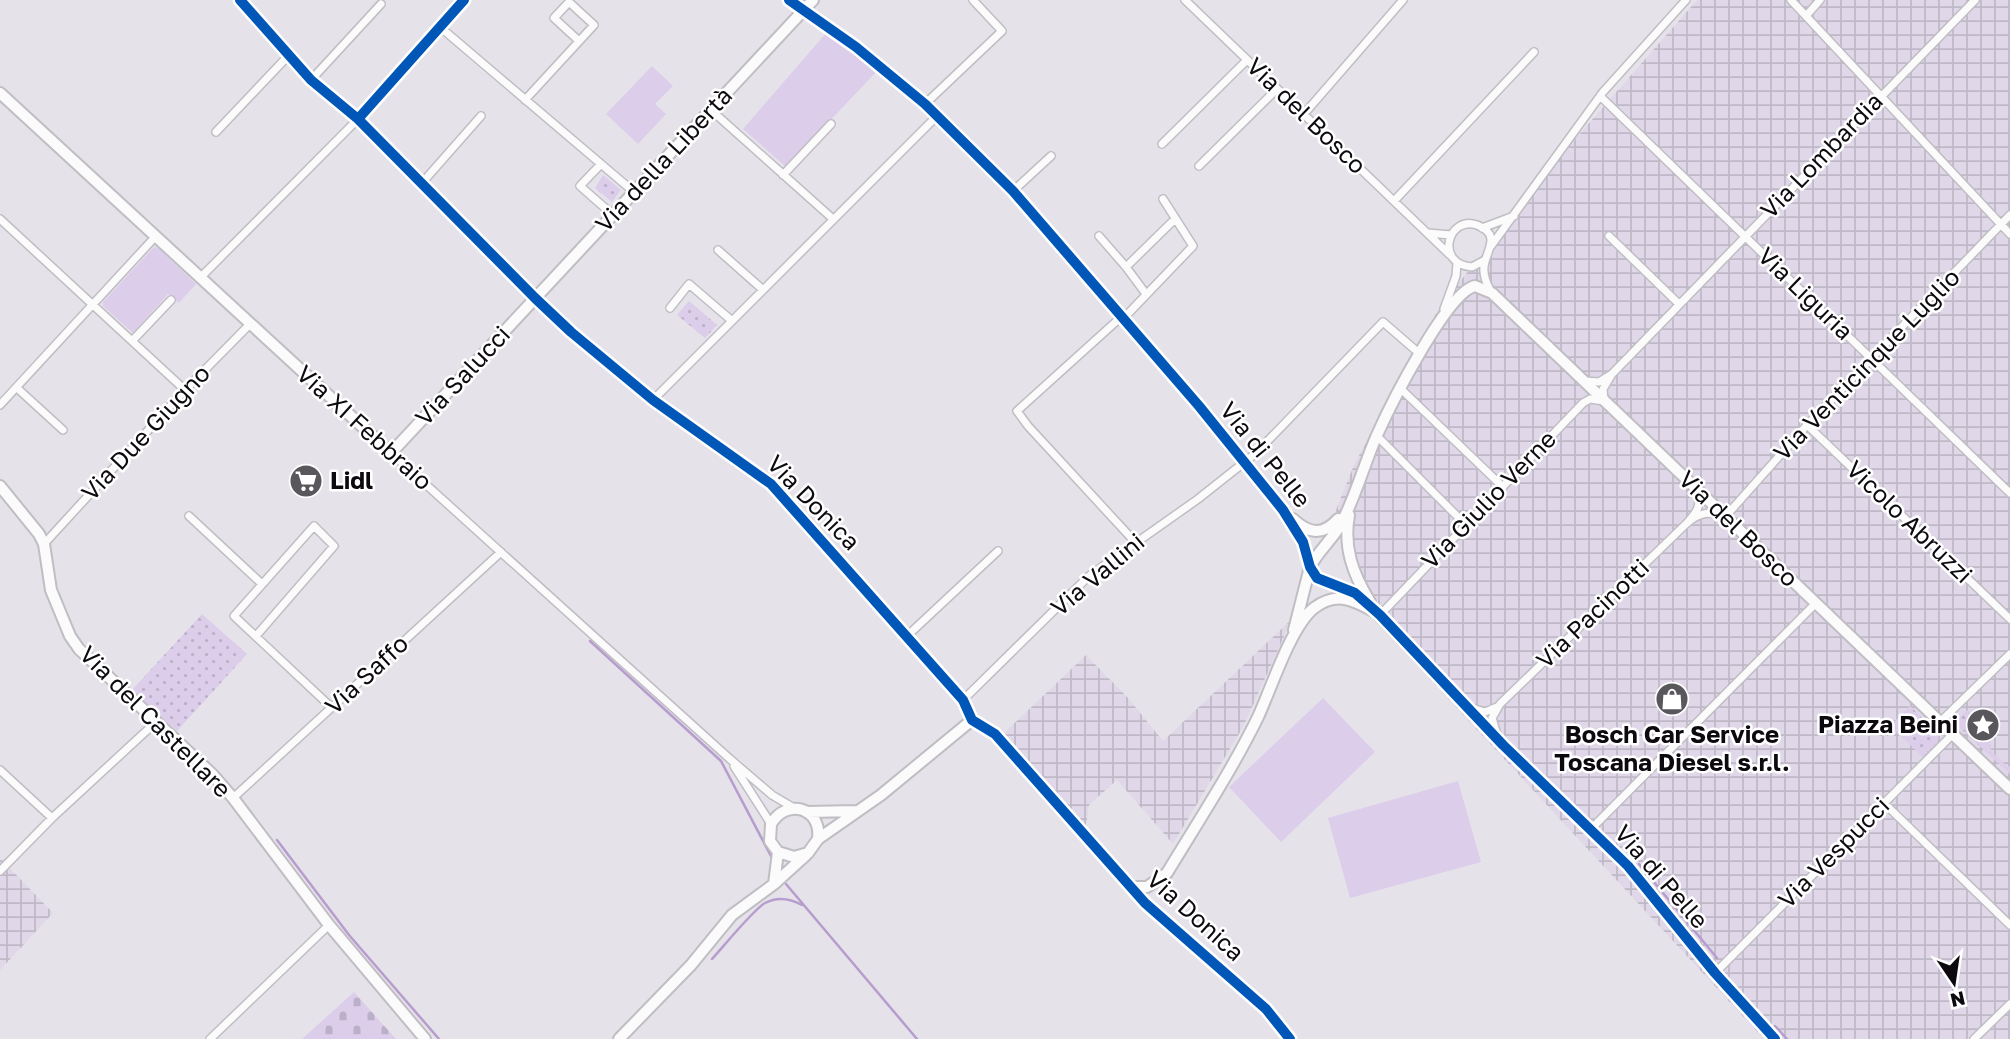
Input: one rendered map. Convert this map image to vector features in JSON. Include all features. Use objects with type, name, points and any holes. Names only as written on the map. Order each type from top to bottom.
[{"type":"street","name":"Via Donica","points":[[240,0],[311,80],[358,120],[535,298],[653,400],[771,484],[963,700],[972,720],[995,734],[1131,887],[1171,927],[1266,1009],[1290,1039]]},
{"type":"street","points":[[200,278],[358,120],[464,0]]},
{"type":"street","name":"Via della Libertà","points":[[535,298],[813,0]]},
{"type":"street","points":[[925,104],[1002,31],[973,0]]},
{"type":"street","name":"Via del Bosco","points":[[1185,0],[1457,263]]},
{"type":"street","points":[[1304,114],[1403,0]]},
{"type":"street","points":[[1492,293],[1485,279],[1485,260],[1491,246],[1600,96],[1686,0]]},
{"type":"street","points":[[1790,0],[2010,234]]},
{"type":"street","points":[[1806,16],[1820,0]]},
{"type":"street","name":"Via Lombardia","points":[[1612,374],[1975,0]]},
{"type":"street","points":[[525,100],[594,25],[569,2],[554,18],[579,41]]},
{"type":"street","points":[[791,2],[795,16],[792,22]]},
{"type":"street","name":"Via di Pelle","points":[[791,2],[856,47],[938,115],[1013,191],[1283,510],[1303,542],[1310,568],[1318,578],[1355,593],[1379,614],[1503,745],[1628,866],[1715,972],[1775,1039]]},
{"type":"street","points":[[311,80],[381,4]]},
{"type":"street","points":[[440,27],[634,192]]},
{"type":"street","points":[[1394,201],[1534,51]]},
{"type":"street","points":[[216,132],[288,56]]},
{"type":"street","points":[[1162,144],[1247,60]]},
{"type":"street","points":[[1199,166],[1277,89]]},
{"type":"street","name":"Via XI Febbraio","points":[[0,93],[391,453],[730,759],[772,794],[801,810]]},
{"type":"street","name":"Via Liguria","points":[[1600,96],[2010,493]]},
{"type":"street","points":[[711,110],[833,219]]},
{"type":"street","points":[[653,400],[938,115]]},
{"type":"street","points":[[422,183],[481,116]]},
{"type":"street","points":[[783,174],[831,124]]},
{"type":"street","points":[[1013,191],[1051,156]]},
{"type":"street","points":[[601,164],[580,186],[613,215]]},
{"type":"street","points":[[1135,542],[1017,411],[1121,319],[1193,246],[1163,199]]},
{"type":"street","points":[[1482,228],[1514,215]]},
{"type":"street","name":"Via Venticinque Luglio","points":[[1725,517],[1807,425],[2010,215]]},
{"type":"street","points":[[0,219],[185,390]]},
{"type":"street","points":[[1126,267],[1175,219]]},
{"type":"street","points":[[1450,256],[1448,248],[1451,234],[1465,224],[1482,228],[1488,234],[1491,246]]},
{"type":"street","points":[[1427,232],[1451,234]]},
{"type":"street","points":[[1100,236],[1146,294]]},
{"type":"street","points":[[1609,236],[1679,304]]},
{"type":"street","points":[[0,405],[155,237]]},
{"type":"street","points":[[718,250],[762,289]]},
{"type":"street","points":[[1437,326],[1456,276],[1457,263],[1472,267],[1485,260]]},
{"type":"street","points":[[670,308],[689,284],[731,320]]},
{"type":"street","points":[[1291,643],[1314,559],[1340,526],[1377,436],[1420,354],[1437,326],[1465,290],[1475,286],[1492,293]]},
{"type":"street","name":"Via del Bosco","points":[[1492,293],[2010,789]]},
{"type":"street","name":"Via Salucci","points":[[391,453],[535,298]]},
{"type":"street","points":[[133,340],[172,299]]},
{"type":"street","name":"Via Vallini","points":[[963,700],[1089,576],[1198,499],[1245,462],[1383,322],[1420,354]]},
{"type":"street","name":"Via Due Giugno","points":[[44,544],[185,390],[250,324]]},
{"type":"street","points":[[1581,379],[1592,383],[1612,374]]},
{"type":"street","points":[[1605,402],[1603,389],[1612,374]]},
{"type":"street","points":[[17,388],[63,430]]},
{"type":"street","points":[[1401,389],[1503,487]]},
{"type":"street","name":"Via Giulio Verne","points":[[1379,614],[1583,403],[1590,399],[1605,402]]},
{"type":"street","name":"Vicolo Abruzzi","points":[[1807,425],[2010,619]]},
{"type":"street","points":[[1377,436],[1466,525]]},
{"type":"street","name":"Via del Castellare","points":[[0,486],[44,544],[51,590],[69,636],[79,649],[213,775],[329,925],[425,1039]]},
{"type":"street","name":"Via Pacinotti","points":[[1687,523],[1700,504],[1693,486]]},
{"type":"street","points":[[1283,510],[1302,528],[1313,532],[1322,531],[1339,518],[1353,496]]},
{"type":"street","name":"Via di Pelle","points":[[1353,496],[1346,545],[1362,587],[1379,614]]},
{"type":"street","name":"Via Pacinotti","points":[[1500,704],[1695,516],[1706,512],[1725,517]]},
{"type":"street","points":[[189,516],[262,584]]},
{"type":"street","points":[[256,636],[334,546],[314,526],[234,616],[331,707]]},
{"type":"street","points":[[907,636],[998,551]]},
{"type":"street","name":"Via Saffo","points":[[233,799],[501,552]]},
{"type":"street","points":[[1131,887],[1147,887],[1167,873],[1257,718],[1306,616],[1328,601],[1351,598],[1379,614]]},
{"type":"street","points":[[1591,829],[1816,603]]},
{"type":"street","points":[[1941,722],[2010,654]]},
{"type":"street","points":[[1458,697],[1480,712],[1489,711],[1500,704]]},
{"type":"street","points":[[1500,704],[1493,715],[1492,723],[1503,745]]},
{"type":"street","points":[[619,1039],[691,965],[732,915],[774,884],[808,853],[818,839],[881,795],[972,720]]},
{"type":"street","points":[[0,871],[52,818],[156,722]]},
{"type":"street","name":"Via Vespucci","points":[[1715,972],[1953,734]]},
{"type":"street","name":"Via XI Febbraio","points":[[730,759],[771,824]]},
{"type":"street","points":[[0,770],[52,818]]},
{"type":"street","points":[[1884,803],[2010,925]]},
{"type":"street","points":[[801,810],[817,825],[818,839]]},
{"type":"street","points":[[808,853],[794,858],[778,852],[770,841],[771,824],[775,817],[783,811],[858,811]]},
{"type":"street","points":[[774,884],[778,852]]},
{"type":"street","points":[[211,1039],[329,925]]},
{"type":"street","points":[[1978,1038],[2010,1004]]},
{"type":"shaded area","points":[[1697,0],[2010,0],[2010,1039],[1764,1039],[1364,608],[1336,510],[1354,465],[1440,306],[1576,138]]},
{"type":"shaded area","points":[[1292,619],[1243,727],[1173,844],[1117,780],[1089,805],[1086,827],[1003,734],[1086,655],[1128,698],[1163,741]]},
{"type":"shaded area","points":[[0,860],[53,913],[0,970]]},
{"type":"green space","points":[[827,32],[877,71],[786,167],[743,129]]},
{"type":"green space","points":[[652,66],[673,86],[655,104],[666,114],[638,144],[606,114]]},
{"type":"green space","points":[[603,175],[621,190],[612,202],[595,188]]},
{"type":"green space","points":[[154,247],[196,284],[179,303],[168,294],[133,333],[103,306],[103,302]]},
{"type":"green space","points":[[689,301],[717,325],[705,338],[677,315]]},
{"type":"green space","points":[[202,614],[247,654],[177,731],[132,690]]},
{"type":"green space","points":[[1323,698],[1375,752],[1281,842],[1229,787]]},
{"type":"green space","points":[[1910,706],[1939,734],[1938,741],[1923,757],[1890,726]]},
{"type":"green space","points":[[1967,710],[1989,728],[1991,751],[2010,766],[2010,774],[1960,728],[1957,719]]},
{"type":"green space","points":[[1458,781],[1481,862],[1350,898],[1328,818]]},
{"type":"green space","points":[[354,992],[396,1039],[302,1039]]},
{"type":"waterway","points":[[590,641],[721,761],[772,858]]},
{"type":"waterway","points":[[277,840],[349,935],[439,1039]]},
{"type":"waterway","points":[[1639,864],[1717,958]]},
{"type":"waterway","points":[[786,884],[917,1039]]},
{"type":"waterway","points":[[712,959],[746,920],[765,903],[784,899],[802,905]]},
{"type":"waterway","points":[[1775,1026],[1787,1039]]},
{"type":"cycle path","points":[[240,0],[311,80],[358,119],[571,332],[653,400],[771,484],[963,700],[972,720],[995,734],[1145,903],[1266,1009],[1290,1039]]},
{"type":"cycle path","points":[[358,119],[464,0]]},
{"type":"cycle path","points":[[789,0],[856,47],[925,104],[1013,191],[1199,406],[1283,510],[1303,542],[1310,567],[1317,578],[1355,593],[1380,615],[1503,745],[1628,866],[1715,973],[1775,1039]]},
{"type":"place","name":"Lidl","points":[[306,481]]},
{"type":"place","name":"Bosch Car Service Toscana Diesel s.r.l.","points":[[1672,699]]},
{"type":"place","name":"Piazza Beini","points":[[1983,725]]}]
